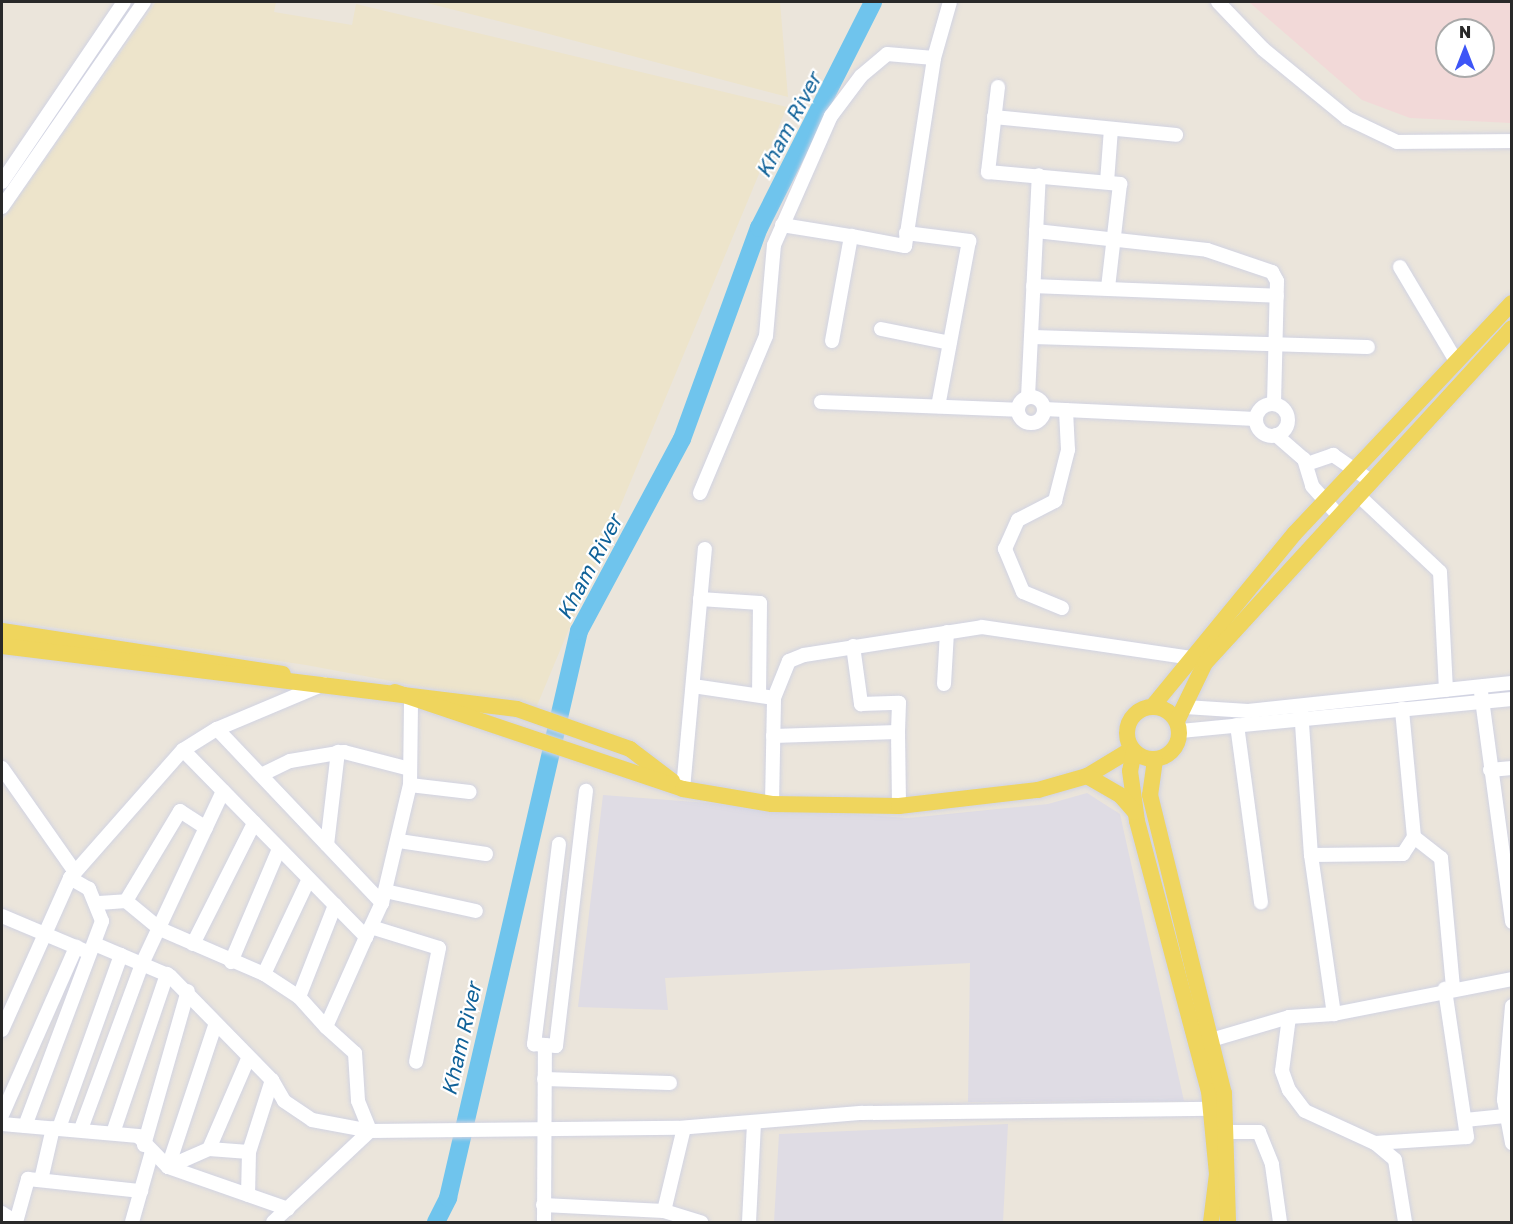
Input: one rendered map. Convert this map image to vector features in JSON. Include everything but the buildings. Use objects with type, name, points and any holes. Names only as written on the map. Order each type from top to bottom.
[{"type":"main road","points":[[1211,1222],[1217,1174],[1212,1109],[1135,813],[1130,771],[1131,719],[1152,707],[1325,501],[1512,303]]},
{"type":"main road","points":[[1155,760],[1170,754],[1181,720],[1205,663],[1512,328]]},
{"type":"main road","points":[[2,631],[239,663],[325,684]]},
{"type":"main road","points":[[2,646],[233,678],[325,684],[521,710],[630,749],[682,789]]},
{"type":"main road","points":[[403,694],[682,789],[772,804],[899,806],[1038,790],[1086,776],[1131,745]]},
{"type":"main road","points":[[1152,707],[1167,710],[1181,720]]},
{"type":"main road","points":[[1131,745],[1155,760]]},
{"type":"main road","points":[[1068,782],[1131,745]]},
{"type":"main road","points":[[1155,760],[1152,805],[1211,1040],[1229,1132],[1228,1222]]},
{"type":"main road","points":[[1086,776],[1121,796],[1135,813]]},
{"type":"street","points":[[2,182],[124,2]]},
{"type":"street","points":[[2,207],[144,2]]},
{"type":"street","points":[[782,225],[904,246],[934,58],[950,2]]},
{"type":"street","points":[[1218,2],[1263,50],[1347,118],[1397,142],[1512,141]]},
{"type":"street","points":[[700,493],[766,336],[774,245],[831,116],[861,76],[887,54],[934,58]]},
{"type":"street","points":[[998,87],[988,172],[1120,184],[1108,287]]},
{"type":"street","points":[[994,117],[1176,135]]},
{"type":"street","points":[[1107,182],[1111,129]]},
{"type":"street","points":[[1017,410],[1028,397],[1039,176]]},
{"type":"street","points":[[1036,231],[1114,236],[1207,250],[1266,268],[1276,276],[1274,404],[1287,419],[1276,435]]},
{"type":"street","points":[[906,233],[969,242],[938,406]]},
{"type":"street","points":[[832,341],[851,236]]},
{"type":"street","points":[[1400,267],[1456,361]]},
{"type":"street","points":[[1033,286],[1108,287],[1277,296]]},
{"type":"street","points":[[881,329],[950,343]]},
{"type":"street","points":[[1031,337],[1275,340],[1368,347]]},
{"type":"street","points":[[1028,397],[1037,398],[1044,409]]},
{"type":"street","points":[[821,402],[1017,410],[1031,423],[1044,409],[1256,419]]},
{"type":"street","points":[[1256,419],[1263,406],[1274,404]]},
{"type":"street","points":[[1062,608],[1023,592],[1005,549],[1018,520],[1055,501],[1068,450],[1066,410]]},
{"type":"street","points":[[1256,419],[1262,432],[1276,435],[1307,465],[1312,486],[1339,516]]},
{"type":"street","points":[[1307,465],[1333,456],[1355,468],[1371,481]]},
{"type":"street","points":[[1358,495],[1440,572],[1446,690]]},
{"type":"street","points":[[682,789],[705,549]]},
{"type":"street","points":[[700,599],[759,603],[759,695]]},
{"type":"street","points":[[772,804],[774,698],[789,661],[853,646],[982,627],[1193,658]]},
{"type":"street","points":[[944,684],[947,632]]},
{"type":"street","points":[[853,646],[861,704],[899,703],[899,806]]},
{"type":"street","points":[[1181,720],[1237,725],[1302,712],[1446,690],[1512,683]]},
{"type":"street","points":[[2,1030],[43,933],[73,875],[183,750],[217,729],[325,684]]},
{"type":"street","points":[[693,686],[774,698]]},
{"type":"street","points":[[1480,686],[1512,922]]},
{"type":"street","points":[[326,1027],[384,897],[399,841],[410,785],[403,694]]},
{"type":"street","points":[[1181,720],[1248,711],[1402,709],[1512,699]]},
{"type":"street","points":[[1311,855],[1403,854],[1413,837],[1402,709]]},
{"type":"street","points":[[1302,712],[1311,855],[1334,1014]]},
{"type":"street","points":[[1237,725],[1261,902]]},
{"type":"street","points":[[217,729],[327,845],[384,897],[476,911]]},
{"type":"street","points":[[773,736],[898,732]]},
{"type":"street","points":[[183,750],[335,905],[368,932],[439,948],[416,1062]]},
{"type":"street","points":[[261,775],[290,761],[338,752],[410,769]]},
{"type":"street","points":[[327,845],[338,752]]},
{"type":"street","points":[[2,768],[73,875],[89,889],[99,903],[95,950],[25,1126]]},
{"type":"street","points":[[1490,770],[1512,768]]},
{"type":"street","points":[[410,785],[470,792]]},
{"type":"street","points":[[81,1129],[142,964],[223,791]]},
{"type":"street","points":[[559,844],[534,1044],[556,1046],[586,791]]},
{"type":"street","points":[[126,901],[180,811],[206,828]]},
{"type":"street","points":[[194,944],[254,823]]},
{"type":"street","points":[[1375,1143],[1462,1140],[1465,1120],[1458,1104],[1441,858],[1413,837]]},
{"type":"street","points":[[399,841],[486,854]]},
{"type":"street","points":[[231,962],[279,849]]},
{"type":"street","points":[[264,974],[309,879]]},
{"type":"street","points":[[99,903],[126,901],[160,928],[231,962],[264,974],[299,997],[326,1027],[355,1053],[358,1101],[370,1131]]},
{"type":"street","points":[[299,997],[335,905]]},
{"type":"street","points":[[2,916],[76,947],[121,955],[167,974],[188,991],[215,1026],[272,1080],[284,1101],[312,1120],[370,1131],[684,1128],[862,1113],[1212,1109]]},
{"type":"street","points":[[2,1115],[76,947]]},
{"type":"street","points":[[41,1180],[56,1128],[121,955]]},
{"type":"street","points":[[114,1130],[167,974]]},
{"type":"street","points":[[1211,1040],[1290,1017],[1334,1014],[1449,988],[1512,979]]},
{"type":"street","points":[[132,1222],[188,991]]},
{"type":"street","points":[[1512,1006],[1506,1025],[1505,1116],[1512,1143]]},
{"type":"street","points":[[1290,1017],[1282,1071],[1289,1090],[1305,1111],[1375,1143],[1395,1160],[1405,1222]]},
{"type":"street","points":[[168,1167],[215,1026]]},
{"type":"street","points":[[544,1222],[542,1129],[545,1045]]},
{"type":"street","points":[[209,1149],[248,1059]]},
{"type":"street","points":[[544,1079],[670,1083]]},
{"type":"street","points":[[248,1195],[249,1152],[272,1080]]},
{"type":"street","points":[[1465,1120],[1505,1116]]},
{"type":"street","points":[[749,1222],[754,1122]]},
{"type":"street","points":[[2,1124],[114,1130],[138,1137],[148,1150],[168,1167],[288,1209]]},
{"type":"street","points":[[664,1211],[684,1128]]},
{"type":"street","points":[[273,1222],[370,1131]]},
{"type":"street","points":[[1229,1132],[1259,1132],[1272,1165],[1280,1222]]},
{"type":"street","points":[[168,1167],[209,1149],[249,1152]]},
{"type":"street","points":[[2,1213],[16,1222],[28,1179],[141,1191]]},
{"type":"street","points":[[543,1205],[664,1211],[701,1222]]},
{"type":"shaded area","points":[[156,2],[276,2],[274,12],[352,25],[356,4],[787,107],[536,708],[306,665],[2,620],[2,221]]},
{"type":"shaded area","points":[[423,2],[780,2],[788,97],[530,29]]},
{"type":"shaded area","points":[[1249,2],[1511,2],[1511,123],[1410,118],[1362,100]]},
{"type":"shaded area","points":[[1087,793],[1120,814],[1184,1101],[968,1102],[970,963],[665,978],[668,1010],[578,1007],[603,795],[908,818],[1048,804]]},
{"type":"shaded area","points":[[1008,1124],[1003,1222],[774,1222],[779,1134]]},
{"type":"waterway","name":"Kham River","points":[[436,1222],[448,1198],[579,631],[682,439],[759,228],[873,2]]}]
